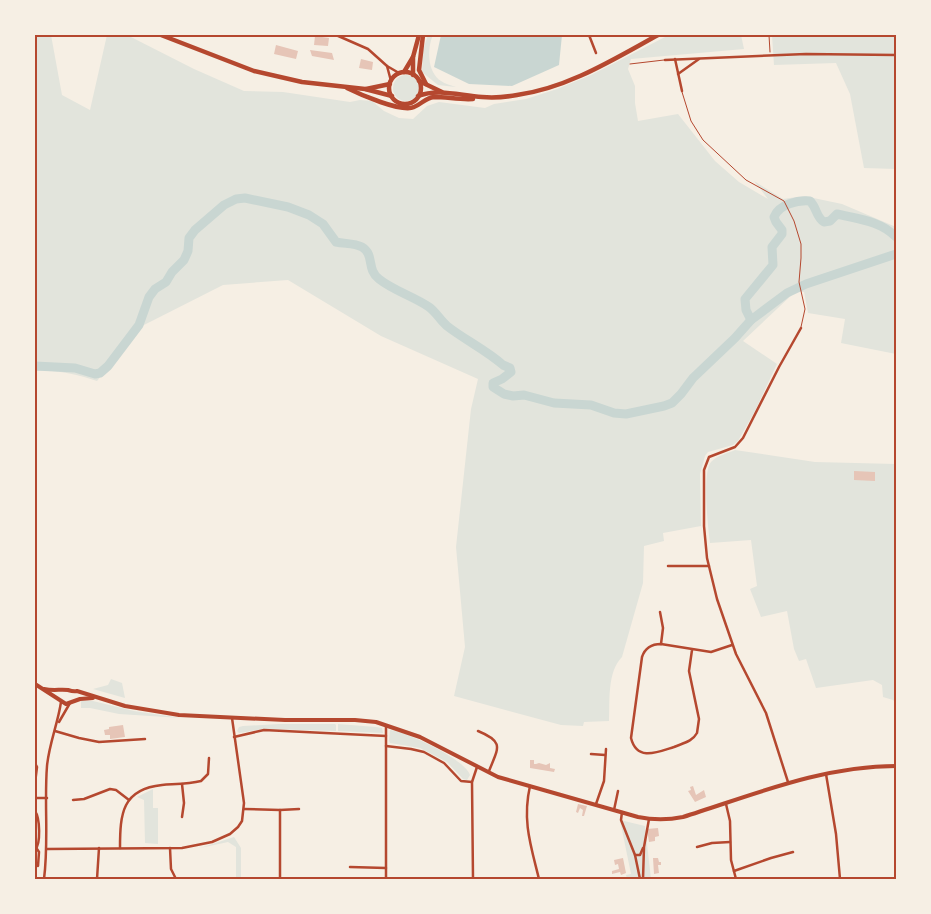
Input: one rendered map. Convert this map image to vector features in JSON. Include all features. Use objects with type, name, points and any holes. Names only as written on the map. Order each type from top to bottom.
[{"type":"main road","points":[[161,35],[254,71],[302,82],[365,89],[392,96]]},
{"type":"main road","points":[[413,75],[413,57],[419,35]]},
{"type":"main road","points":[[423,35],[419,70],[426,84]]},
{"type":"main road","points":[[348,88],[361,95],[406,109],[414,108],[426,98],[464,100],[518,95],[561,83],[588,72],[658,35]]},
{"type":"main road","points":[[365,89],[390,82],[402,73],[413,57]]},
{"type":"main road","points":[[402,73],[413,75],[419,81],[443,92]]},
{"type":"main road","points":[[390,82],[389,90],[392,96],[398,102],[406,104],[418,96],[421,88],[419,81]]},
{"type":"main road","points":[[418,96],[443,92],[485,98]]},
{"type":"main road","points":[[35,684],[66,704],[80,698],[95,698]]},
{"type":"main road","points":[[44,689],[80,692],[95,698],[153,712],[232,718],[355,720],[386,725],[420,737],[488,773],[649,819],[677,818],[788,782],[868,767],[896,766]]},
{"type":"main road","points":[[61,701],[61,693],[65,690]]},
{"type":"main road","points":[[71,692],[73,696],[71,702]]},
{"type":"street","points":[[336,35],[368,49],[387,66],[402,73]]},
{"type":"street","points":[[589,35],[596,53]]},
{"type":"street","points":[[665,60],[806,54],[896,55]]},
{"type":"street","points":[[675,59],[682,91]]},
{"type":"street","points":[[678,74],[699,59]]},
{"type":"street","points":[[387,66],[390,82]]},
{"type":"street","points":[[788,782],[763,706],[741,665],[722,616],[709,566],[703,510],[704,470],[706,461],[714,454],[735,447],[743,438],[801,328]]},
{"type":"street","points":[[668,566],[709,566]]},
{"type":"street","points":[[660,612],[663,628],[661,644]]},
{"type":"street","points":[[692,650],[689,670],[699,719],[698,733],[689,741],[656,753],[646,754],[638,750],[631,738],[643,653],[651,646],[661,644],[710,652],[732,645]]},
{"type":"street","points":[[57,726],[61,701]]},
{"type":"street","points":[[44,879],[47,849],[48,760],[55,731],[71,702]]},
{"type":"street","points":[[47,849],[199,846],[230,834],[240,825],[244,808],[232,718]]},
{"type":"street","points":[[386,725],[386,879]]},
{"type":"street","points":[[234,737],[264,730],[386,736]]},
{"type":"street","points":[[55,731],[98,742],[146,738]]},
{"type":"street","points":[[478,731],[491,737],[497,746],[488,773]]},
{"type":"street","points":[[386,746],[424,752],[444,763],[461,781],[472,782]]},
{"type":"street","points":[[596,804],[604,781],[606,749]]},
{"type":"street","points":[[591,754],[605,755]]},
{"type":"street","points":[[120,848],[120,818],[129,800],[136,793],[147,788],[197,782],[205,778],[209,768],[209,758]]},
{"type":"street","points":[[35,763],[37,767],[35,783]]},
{"type":"street","points":[[473,879],[472,782],[477,767]]},
{"type":"street","points":[[826,774],[835,828],[840,879]]},
{"type":"street","points":[[182,784],[184,803],[182,817]]},
{"type":"street","points":[[530,786],[527,799],[526,823],[539,879]]},
{"type":"street","points":[[73,800],[84,799],[110,789],[116,790],[129,800]]},
{"type":"street","points":[[614,810],[618,791]]},
{"type":"street","points":[[35,798],[47,798]]},
{"type":"street","points":[[726,802],[730,821],[731,860],[736,879]]},
{"type":"street","points":[[244,808],[298,809]]},
{"type":"street","points":[[280,810],[280,879]]},
{"type":"street","points":[[35,812],[38,818],[38,845],[36,849],[39,852],[38,866]]},
{"type":"street","points":[[622,812],[622,820],[635,855],[641,879]]},
{"type":"street","points":[[641,879],[649,819]]},
{"type":"street","points":[[635,855],[640,855],[645,841]]},
{"type":"street","points":[[697,847],[712,842],[730,842]]},
{"type":"street","points":[[97,879],[99,848]]},
{"type":"street","points":[[170,848],[171,869],[174,879]]},
{"type":"street","points":[[734,872],[793,852]]},
{"type":"street","points":[[350,867],[386,868]]},
{"type":"lane","points":[[630,64],[665,60]]},
{"type":"lane","points":[[682,91],[691,121],[703,140],[746,180],[784,201],[788,207],[800,244],[799,282],[805,309],[801,328]]},
{"type":"path","points":[[769,35],[771,55]]},
{"type":"shaded area","points":[[35,35],[51,35],[62,95],[90,110],[107,35],[127,35],[194,69],[244,91],[283,92],[350,102],[360,100],[372,101],[384,111],[399,118],[413,119],[427,106],[439,102],[485,108],[494,104],[526,99],[557,89],[591,75],[669,35],[741,35],[744,49],[631,59],[628,69],[635,86],[638,121],[678,114],[715,161],[739,182],[768,199],[754,181],[783,199],[804,196],[842,204],[896,227],[896,354],[841,343],[845,319],[808,313],[804,292],[796,291],[743,341],[777,364],[755,411],[738,441],[733,445],[708,452],[705,456],[700,474],[701,526],[663,533],[664,541],[644,546],[643,583],[622,657],[617,663],[612,679],[609,721],[584,722],[583,726],[561,725],[454,696],[465,647],[456,547],[471,409],[478,379],[381,336],[288,280],[223,285],[142,326],[97,381],[58,372],[35,371]]},
{"type":"shaded area","points":[[428,35],[433,35],[429,53],[433,72],[441,81],[456,87],[438,85],[422,72],[423,50]]},
{"type":"shaded area","points":[[441,35],[562,35],[559,65],[512,86],[469,84],[434,67]]},
{"type":"shaded area","points":[[772,35],[896,35],[896,169],[864,168],[850,94],[836,63],[774,65]]},
{"type":"shaded area","points":[[406,75],[415,79],[419,88],[415,97],[406,101],[397,97],[393,88],[397,79]]},
{"type":"shaded area","points":[[735,450],[815,462],[896,464],[896,703],[883,697],[882,685],[873,680],[816,688],[806,659],[799,661],[794,649],[787,611],[761,617],[750,589],[757,586],[751,540],[710,543],[706,501],[708,468],[716,458]]},
{"type":"shaded area","points":[[111,679],[122,683],[125,698],[93,689],[108,685]]},
{"type":"shaded area","points":[[81,700],[181,718],[119,714],[81,708]]},
{"type":"shaded area","points":[[335,724],[336,731],[264,729],[239,733],[237,731],[239,727],[243,726]]},
{"type":"shaded area","points":[[338,724],[382,728],[383,733],[338,731]]},
{"type":"shaded area","points":[[390,730],[421,741],[447,754],[466,769],[470,775],[467,780],[463,779],[447,762],[420,748],[390,743]]},
{"type":"shaded area","points":[[153,789],[153,808],[158,808],[158,844],[145,843],[144,800],[137,797]]},
{"type":"shaded area","points":[[620,820],[645,826],[651,879],[627,879],[626,875],[631,874]]},
{"type":"shaded area","points":[[234,837],[241,848],[241,879],[236,879],[236,847],[228,842],[200,848]]},
{"type":"building","points":[[315,36],[329,38],[328,46],[314,45]]},
{"type":"building","points":[[276,45],[298,51],[296,59],[274,54]]},
{"type":"building","points":[[310,50],[332,53],[334,60],[312,56]]},
{"type":"building","points":[[361,59],[373,62],[372,70],[359,68]]},
{"type":"building","points":[[854,471],[875,472],[875,481],[854,480]]},
{"type":"building","points":[[123,725],[125,737],[110,739],[110,735],[105,735],[104,730],[109,729],[109,727]]},
{"type":"building","points":[[530,760],[534,760],[534,764],[546,765],[550,763],[550,768],[555,769],[554,772],[530,768]]},
{"type":"building","points":[[693,786],[696,795],[704,790],[706,797],[695,802],[688,791]]},
{"type":"building","points":[[578,804],[587,806],[584,816],[582,816],[583,810],[580,808],[578,813],[576,812]]},
{"type":"building","points":[[658,828],[659,836],[655,837],[655,841],[649,842],[647,829]]},
{"type":"building","points":[[623,858],[626,873],[621,875],[620,872],[612,874],[612,871],[619,869],[618,864],[615,865],[614,860]]},
{"type":"building","points":[[653,858],[658,858],[659,862],[661,862],[661,865],[658,865],[659,873],[654,874]]},
{"type":"waterway","points":[[35,366],[75,368],[95,374],[100,373],[108,366],[139,325],[149,297],[155,289],[166,282],[172,272],[184,260],[188,251],[189,238],[195,230],[224,205],[236,199],[245,198],[288,207],[309,215],[323,224],[336,242],[362,247],[366,250],[373,271],[379,279],[429,307],[447,326],[510,368],[511,372],[493,383],[493,387],[504,394],[513,396],[524,395],[554,403],[591,405],[614,413],[626,414],[672,403],[693,378],[751,320],[787,293],[806,284],[896,254]]},
{"type":"waterway","points":[[751,320],[746,310],[745,299],[773,265],[772,247],[782,234],[782,230],[774,217],[784,206],[800,201],[810,201],[819,218],[824,222],[830,221],[837,214],[876,224],[896,237]]}]
